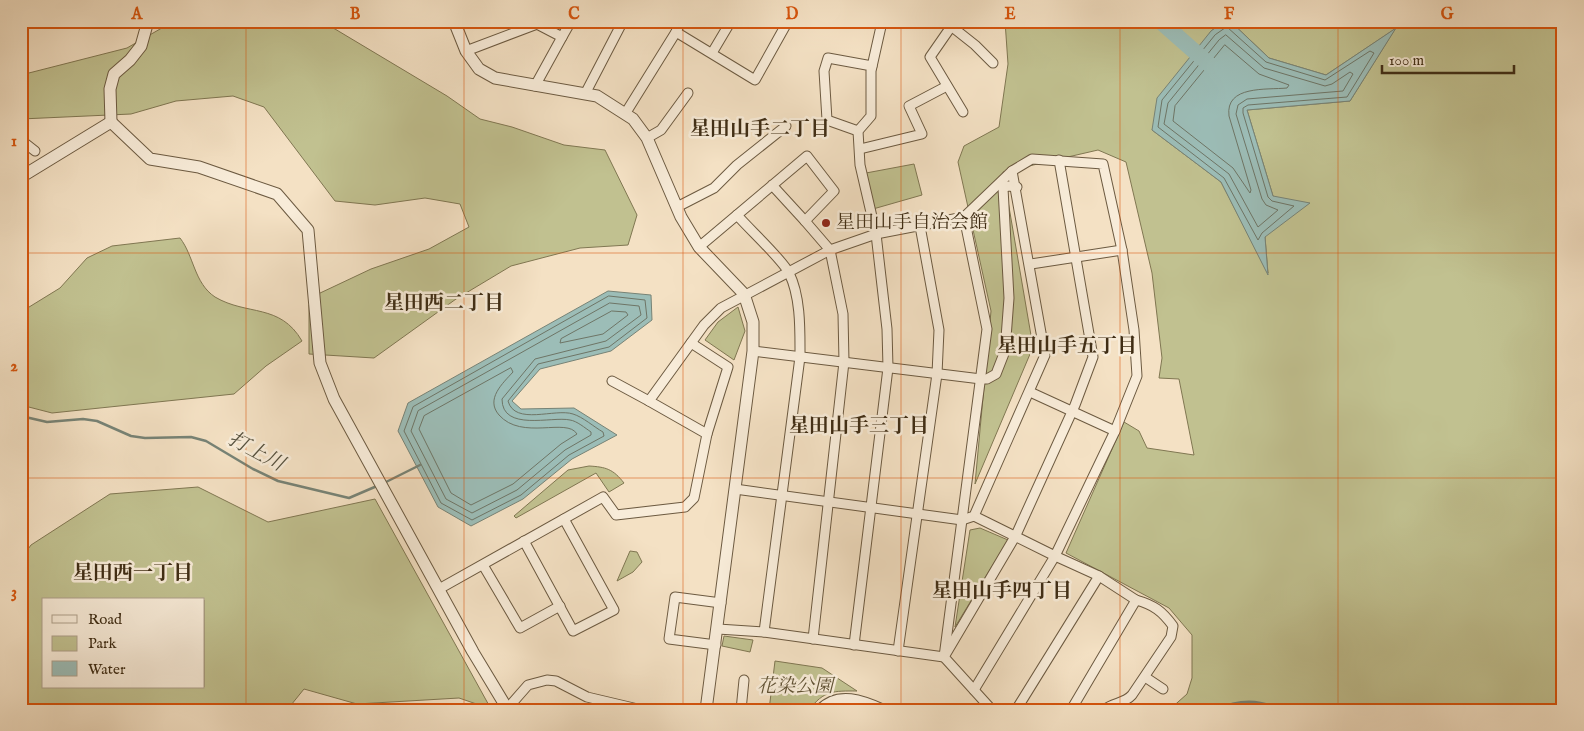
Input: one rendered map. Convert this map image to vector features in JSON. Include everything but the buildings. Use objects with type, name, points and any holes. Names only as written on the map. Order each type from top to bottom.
[{"type":"street","points":[[148,21],[141,46],[130,60],[114,74],[110,89],[111,122],[150,159],[199,168],[277,194],[308,230],[320,363],[334,399],[508,709],[528,685],[546,680],[556,681],[603,706],[642,710]]},
{"type":"street","points":[[454,21],[466,51],[479,69],[495,78],[597,96],[633,119],[647,138],[677,207],[699,246],[744,294],[753,322],[753,351],[706,710]]},
{"type":"street","points":[[535,86],[571,21]]},
{"type":"street","points":[[585,94],[623,21]]},
{"type":"street","points":[[625,114],[681,21]]},
{"type":"street","points":[[712,53],[731,21]]},
{"type":"street","points":[[676,32],[755,80],[788,21]]},
{"type":"street","points":[[854,645],[888,368],[887,330],[876,234],[865,190],[858,131],[871,116],[872,66],[882,21]]},
{"type":"street","points":[[466,51],[536,23],[562,37]]},
{"type":"street","points":[[963,112],[930,57],[953,24],[993,63]]},
{"type":"street","points":[[858,131],[827,120],[824,71],[828,58],[872,66]]},
{"type":"street","points":[[860,149],[922,134],[909,106],[947,86]]},
{"type":"street","points":[[647,138],[661,130],[685,106],[688,93]]},
{"type":"street","points":[[21,177],[111,122]]},
{"type":"street","points":[[677,207],[714,188],[737,165],[786,126]]},
{"type":"street","points":[[21,140],[35,152]]},
{"type":"street","points":[[699,246],[807,156],[834,191],[805,221]]},
{"type":"street","points":[[649,401],[704,325],[721,308],[744,294],[830,250],[876,234],[964,217],[1012,171],[1032,159],[1103,164],[1122,250],[1134,330],[1137,376],[1115,431],[1055,556],[974,690]]},
{"type":"street","points":[[944,658],[1016,535],[1072,411],[1092,357],[1059,160]]},
{"type":"street","points":[[974,516],[1045,355],[1031,264],[1017,187],[1012,171]]},
{"type":"street","points":[[772,185],[830,250],[843,314],[844,362],[812,639]]},
{"type":"street","points":[[753,351],[981,379],[987,379],[996,374],[1005,351],[1009,298],[1003,188],[1008,186],[1017,187]]},
{"type":"street","points":[[737,215],[789,272],[800,332],[800,357],[764,632]]},
{"type":"street","points":[[944,658],[987,329],[964,217]]},
{"type":"street","points":[[898,651],[937,374],[939,330],[920,226]]},
{"type":"street","points":[[1031,264],[1077,259],[1122,250]]},
{"type":"street","points":[[439,589],[603,497],[616,515],[685,507],[694,498],[707,434],[728,367],[691,343]]},
{"type":"street","points":[[612,381],[707,434]]},
{"type":"street","points":[[1030,392],[1115,431]]},
{"type":"street","points":[[735,489],[962,520],[974,516],[1099,576],[1136,600],[1152,604],[1163,612],[1172,626],[1171,637],[1126,701],[1109,706],[1104,710]]},
{"type":"street","points":[[524,541],[573,631],[614,610],[564,518]]},
{"type":"street","points":[[483,565],[520,628],[560,606]]},
{"type":"street","points":[[1016,710],[1099,576]]},
{"type":"street","points":[[716,645],[669,639],[675,597],[721,603]]},
{"type":"street","points":[[1071,710],[1136,600]]},
{"type":"street","points":[[718,629],[764,632],[944,658],[992,710]]},
{"type":"street","points":[[1144,677],[1163,689]]},
{"type":"street","points":[[741,710],[744,680]]},
{"type":"street","points":[[819,710],[840,697],[850,697],[885,710]]},
{"type":"green space","points":[[174,21],[317,21],[335,29],[447,96],[480,119],[512,127],[564,145],[605,150],[637,215],[628,245],[580,248],[511,266],[456,299],[374,358],[309,354],[309,305],[318,294],[371,269],[429,249],[469,227],[460,204],[425,198],[375,205],[335,201],[264,107],[233,96],[176,101],[131,114],[21,119],[21,75],[127,48]]},
{"type":"green space","points":[[1005,21],[1225,21],[1211,31],[1152,130],[1221,182],[1268,273],[1265,237],[1273,196],[1247,110],[1350,101],[1395,29],[1326,75],[1269,58],[1230,21],[1563,21],[1563,710],[1169,710],[1187,694],[1192,678],[1192,635],[1169,608],[1066,553],[1124,422],[1139,431],[1147,448],[1194,455],[1179,379],[1159,378],[1162,358],[1152,273],[1126,162],[1098,150],[1003,172],[1033,347],[975,484],[991,311],[958,162],[964,146],[999,127],[1008,64]]},
{"type":"green space","points":[[914,164],[922,195],[873,209],[866,173]]},
{"type":"green space","points":[[180,238],[185,245],[198,277],[215,297],[239,307],[273,315],[293,329],[302,341],[266,366],[234,394],[52,413],[21,405],[21,312],[60,288],[87,258],[112,246]]},
{"type":"green space","points":[[738,307],[745,331],[734,360],[705,340],[718,322]]},
{"type":"green space","points":[[589,466],[609,470],[624,483],[609,492],[596,473],[516,518],[514,516],[568,470]]},
{"type":"green space","points":[[198,487],[268,522],[375,499],[491,709],[459,698],[357,704],[304,689],[287,710],[21,710],[21,559],[31,545],[110,494]]},
{"type":"green space","points":[[980,528],[1008,540],[955,627],[970,530]]},
{"type":"green space","points":[[630,551],[637,552],[642,562],[633,572],[617,581]]},
{"type":"green space","points":[[724,636],[753,640],[750,652],[722,646]]},
{"type":"green space","name":"花染公園","points":[[775,661],[822,668],[857,691],[830,693],[814,703],[809,710],[769,710]]},
{"type":"water","points":[[1225,21],[1230,21],[1269,58],[1326,75],[1396,28],[1350,101],[1247,110],[1273,196],[1310,203],[1265,237],[1268,275],[1221,182],[1152,130],[1157,98],[1211,31]]},
{"type":"water","points":[[608,291],[651,295],[652,320],[611,351],[540,369],[512,401],[521,409],[574,408],[617,435],[572,459],[523,499],[471,526],[438,507],[398,431],[408,403]]},
{"type":"waterway","points":[[1160,21],[1211,66]]},
{"type":"waterway","name":"打上川","points":[[21,416],[47,422],[83,419],[97,421],[131,436],[145,438],[191,437],[206,441],[253,469],[278,481],[349,498],[377,486]]},
{"type":"waterway","name":"打上川","points":[[384,483],[420,465]]},
{"type":"waterway","name":"打上川","points":[[1216,710],[1240,702],[1255,702],[1279,710]]},
{"type":"place","name":"星田山手自治会館","points":[[826,223]]},
{"type":"district","name":"星田山手二丁目","points":[[760,129]]},
{"type":"district","name":"星田西二丁目","points":[[444,303]]},
{"type":"district","name":"星田山手五丁目","points":[[1067,346]]},
{"type":"district","name":"星田山手三丁目","points":[[859,426]]},
{"type":"district","name":"星田西一丁目","points":[[133,573]]},
{"type":"district","name":"星田山手四丁目","points":[[1002,591]]}]
